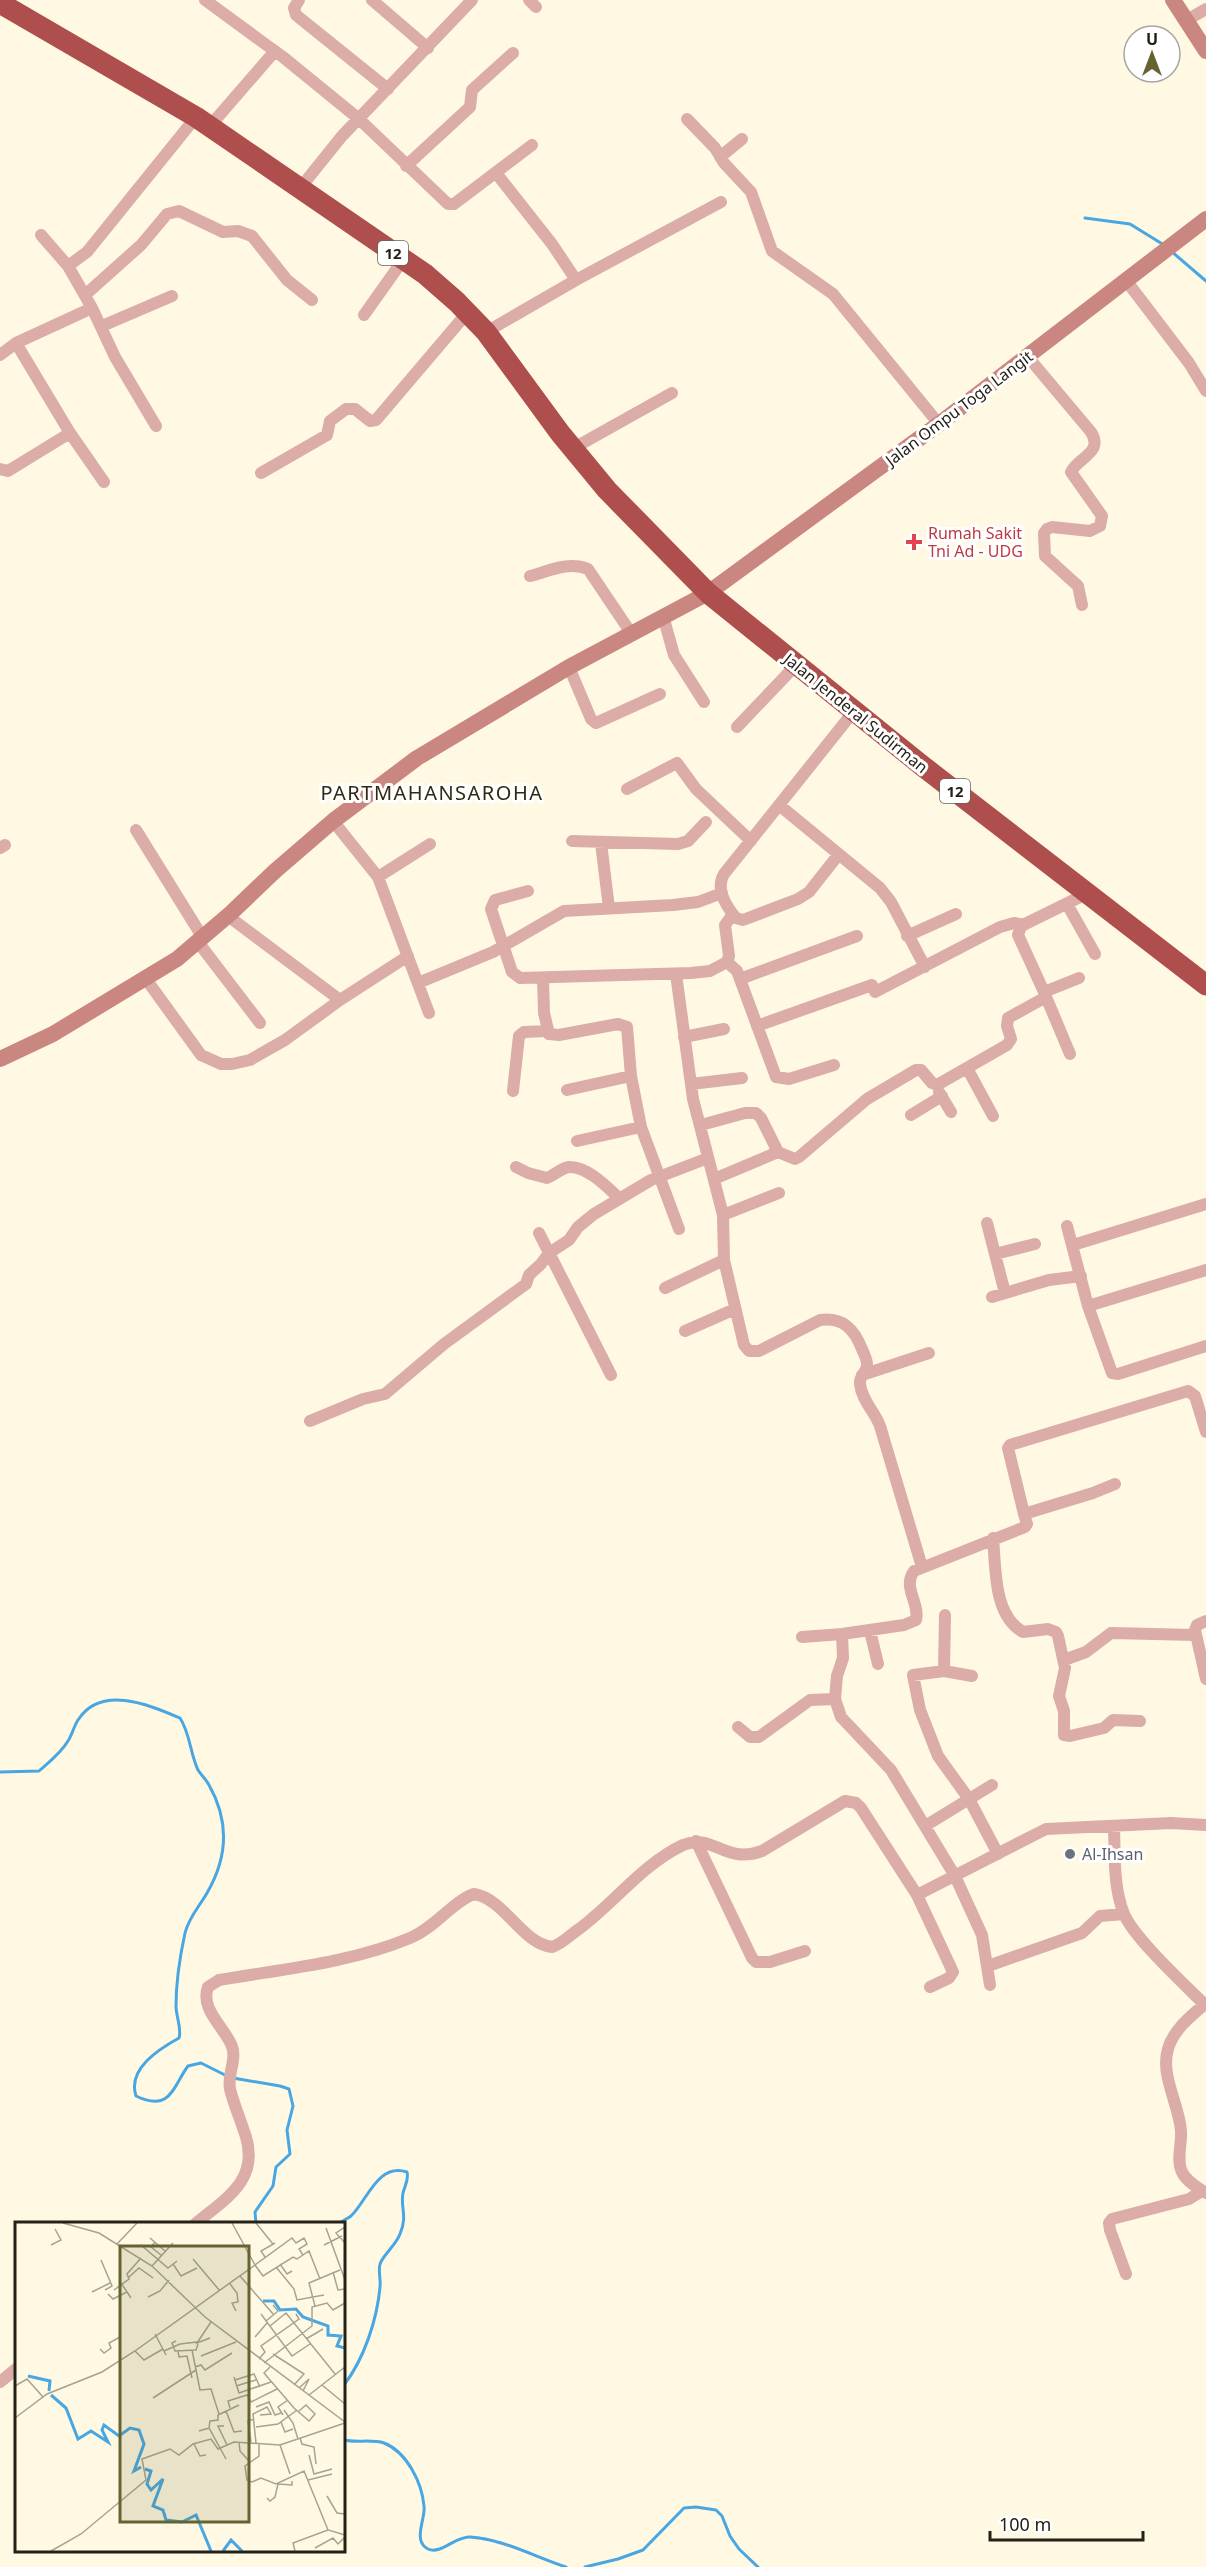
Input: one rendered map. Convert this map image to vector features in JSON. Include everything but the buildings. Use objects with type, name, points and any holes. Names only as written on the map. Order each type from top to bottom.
[{"type":"highway","name":"12","points":[[0,3],[203,121],[424,274],[486,333],[572,449],[607,490],[708,593]]},
{"type":"highway","name":"Jalan Jenderal Sudirman","points":[[708,593],[1086,894],[1206,985]]},
{"type":"main road","points":[[1173,0],[1206,51]]},
{"type":"main road","name":"Jalan Ompu Toga Langit","points":[[0,1059],[52,1034],[146,979],[200,940],[333,821],[417,759],[569,667],[708,593],[939,424],[1206,219]]},
{"type":"street","points":[[206,0],[275,51],[359,120],[445,201],[452,204],[532,145]]},
{"type":"street","points":[[300,0],[294,8],[296,15],[388,89]]},
{"type":"street","points":[[372,0],[428,48]]},
{"type":"street","points":[[301,187],[342,136],[472,0]]},
{"type":"street","points":[[1187,20],[1206,9]]},
{"type":"street","points":[[68,266],[87,252],[203,121],[275,51]]},
{"type":"street","points":[[406,165],[470,107],[472,90],[513,53]]},
{"type":"street","points":[[687,119],[720,156],[724,164],[751,192],[772,251],[833,294],[939,424]]},
{"type":"street","points":[[720,156],[742,139]]},
{"type":"street","points":[[496,173],[552,244],[576,280]]},
{"type":"street","points":[[486,333],[576,280],[721,202]]},
{"type":"street","points":[[85,295],[141,245],[167,214],[179,211],[212,229],[223,232],[238,231],[252,236],[287,280],[312,300]]},
{"type":"street","points":[[41,235],[68,266],[102,326],[115,357],[156,426]]},
{"type":"street","points":[[364,315],[403,260]]},
{"type":"street","points":[[1125,279],[1189,363],[1206,391]]},
{"type":"street","points":[[102,326],[172,296]]},
{"type":"street","points":[[2,349],[92,308]]},
{"type":"street","points":[[261,473],[327,435],[330,421],[346,409],[355,409],[370,422],[376,420],[467,313]]},
{"type":"street","points":[[16,343],[70,433],[104,482]]},
{"type":"street","points":[[1028,357],[1091,432],[1095,441],[1093,451],[1071,472],[1101,516],[1101,526],[1090,531],[1052,527],[1044,533],[1045,556],[1078,586],[1082,605]]},
{"type":"street","points":[[572,449],[672,393]]},
{"type":"street","points":[[0,470],[8,471],[70,433]]},
{"type":"street","points":[[530,576],[560,567],[581,566],[588,569],[631,633]]},
{"type":"street","points":[[663,616],[674,655],[704,702]]},
{"type":"street","points":[[737,727],[796,665]]},
{"type":"street","points":[[569,667],[591,719],[596,723],[660,694]]},
{"type":"street","points":[[839,854],[808,892],[798,899],[744,919],[737,919],[722,893],[720,880],[854,711]]},
{"type":"street","points":[[627,789],[677,763],[696,789],[751,841]]},
{"type":"street","points":[[779,805],[886,896],[925,967]]},
{"type":"street","points":[[333,821],[378,877],[429,1013]]},
{"type":"street","points":[[572,841],[678,844],[688,841],[706,822]]},
{"type":"street","points":[[136,830],[200,940],[260,1023]]},
{"type":"street","points":[[601,843],[609,908]]},
{"type":"street","points":[[378,877],[430,844]]},
{"type":"street","points":[[528,891],[495,900],[492,904],[492,915],[516,976],[543,978],[710,971],[727,962],[729,956],[725,925],[733,914]]},
{"type":"street","points":[[418,982],[504,946],[564,911],[698,902],[722,893]]},
{"type":"street","points":[[1070,1054],[1018,935],[1018,930],[1086,894]]},
{"type":"street","points":[[1067,904],[1095,954]]},
{"type":"street","points":[[908,936],[956,914]]},
{"type":"street","points":[[228,916],[340,999]]},
{"type":"street","points":[[757,1026],[872,985],[875,992],[1000,927],[1017,922],[1024,925]]},
{"type":"street","points":[[740,979],[856,936]]},
{"type":"street","points":[[146,979],[201,1055],[221,1064],[232,1064],[250,1060],[285,1040],[340,999],[408,956]]},
{"type":"street","points":[[727,962],[735,968],[740,979],[776,1077],[789,1079],[834,1065]]},
{"type":"street","points":[[676,974],[691,1084],[723,1215],[724,1260],[744,1345],[746,1349],[753,1352],[764,1349],[820,1320],[830,1319],[853,1329],[867,1362],[861,1375],[860,1386],[868,1407],[880,1426],[922,1567]]},
{"type":"street","points":[[543,978],[547,1031]]},
{"type":"street","points":[[911,1115],[968,1068],[1009,1043],[1011,1036],[1006,1022],[1009,1016],[1079,978]]},
{"type":"street","points":[[513,1090],[520,1034],[547,1031],[553,1035],[559,1035],[623,1024],[628,1031],[631,1076],[641,1127],[679,1229]]},
{"type":"street","points":[[684,1036],[724,1029]]},
{"type":"street","points":[[968,1068],[993,1116]]},
{"type":"street","points":[[701,1125],[745,1113],[756,1113],[761,1118],[778,1152],[795,1159],[867,1099],[916,1070],[921,1070],[951,1112]]},
{"type":"street","points":[[567,1090],[631,1076]]},
{"type":"street","points":[[691,1084],[742,1078]]},
{"type":"street","points":[[577,1141],[641,1127]]},
{"type":"street","points":[[714,1179],[778,1152]]},
{"type":"street","points":[[310,1421],[391,1390],[444,1344],[526,1284],[529,1275],[549,1253],[569,1240],[578,1227],[619,1198],[658,1177],[708,1158]]},
{"type":"street","points":[[516,1167],[547,1178],[566,1167],[579,1169],[600,1181],[619,1198]]},
{"type":"street","points":[[723,1215],[779,1193]]},
{"type":"street","points":[[1073,1245],[1206,1204]]},
{"type":"street","points":[[987,1223],[1005,1293]]},
{"type":"street","points":[[1067,1226],[1088,1306],[1112,1373],[1124,1372],[1206,1346]]},
{"type":"street","points":[[539,1233],[611,1375]]},
{"type":"street","points":[[995,1254],[1035,1244]]},
{"type":"street","points":[[665,1288],[724,1260]]},
{"type":"street","points":[[1088,1306],[1206,1270]]},
{"type":"street","points":[[992,1297],[1049,1280],[1081,1276]]},
{"type":"street","points":[[685,1331],[735,1309]]},
{"type":"street","points":[[861,1375],[929,1353]]},
{"type":"street","points":[[801,1638],[870,1631],[904,1625],[916,1620],[917,1614],[909,1580],[914,1571],[1025,1527],[1027,1524],[1008,1448],[1010,1445],[1188,1391],[1194,1396],[1206,1432]]},
{"type":"street","points":[[1024,1514],[1094,1493],[1115,1484]]},
{"type":"street","points":[[993,1538],[998,1587],[1005,1613],[1016,1628],[1023,1632],[1048,1629],[1056,1632],[1064,1660],[1065,1674],[1059,1696],[1064,1711],[1065,1736],[1104,1728],[1112,1720],[1140,1721]]},
{"type":"street","points":[[944,1671],[945,1615]]},
{"type":"street","points":[[1206,1621],[1197,1625],[1195,1635],[1206,1679]]},
{"type":"street","points":[[870,1631],[878,1664]]},
{"type":"street","points":[[1064,1660],[1086,1652],[1111,1633],[1195,1635]]},
{"type":"street","points":[[842,1634],[843,1658],[837,1676],[835,1700],[841,1717],[891,1770],[955,1876],[981,1935],[990,1985]]},
{"type":"street","points":[[972,1676],[944,1671],[913,1674],[916,1698],[938,1756],[969,1799],[998,1854]]},
{"type":"street","points":[[738,1727],[750,1737],[759,1737],[810,1700],[835,1700]]},
{"type":"street","points":[[925,1826],[992,1785]]},
{"type":"street","points":[[196,2222],[242,2182],[249,2169],[250,2153],[229,2084],[232,2044],[206,2003],[205,1994],[212,1983],[348,1958],[396,1943],[435,1924],[464,1899],[474,1894],[485,1897],[539,1942],[552,1947],[592,1919],[663,1857],[696,1841],[738,1856],[748,1856],[762,1851],[837,1805],[850,1802],[861,1808],[917,1895],[953,1972],[949,1978],[930,1987]]},
{"type":"street","points":[[917,1895],[1046,1829],[1171,1823],[1206,1825]]},
{"type":"street","points":[[1114,1826],[1117,1890],[1124,1914],[1137,1933],[1205,2003],[1179,2029],[1171,2041],[1167,2050],[1166,2064],[1179,2112],[1180,2169],[1185,2178],[1204,2192],[1189,2199],[1112,2218],[1109,2223],[1110,2230],[1126,2274]]},
{"type":"street","points":[[696,1841],[752,1958],[756,1962],[770,1962],[805,1951]]},
{"type":"street","points":[[988,1966],[1082,1933],[1100,1916],[1124,1914]]},
{"type":"street","points":[[0,2382],[15,2370]]},
{"type":"waterway","points":[[1085,218],[1130,224],[1164,245]]},
{"type":"waterway","points":[[1171,251],[1206,281]]},
{"type":"waterway","points":[[0,1772],[39,1771],[65,1745],[78,1720],[88,1709],[99,1703],[112,1700],[140,1703],[180,1718],[198,1770],[216,1799],[224,1839],[214,1880],[185,1933],[176,1997],[179,2038],[147,2061],[140,2069],[134,2086],[136,2096],[157,2101],[170,2095],[188,2066],[201,2063],[227,2076]]},
{"type":"waterway","points":[[233,2078],[289,2089],[293,2106],[287,2130],[290,2154],[276,2167],[273,2186],[255,2212],[256,2222]]},
{"type":"waterway","points":[[341,2222],[351,2216],[381,2178],[397,2170],[407,2172],[402,2198],[404,2217],[402,2228],[398,2238],[380,2264],[380,2287],[373,2326],[358,2363],[345,2384]]},
{"type":"waterway","points":[[345,2440],[384,2443],[400,2453],[417,2478],[423,2497],[424,2511],[420,2535],[423,2545],[428,2549],[438,2550],[464,2537],[482,2538],[566,2567]]},
{"type":"waterway","points":[[585,2567],[643,2550],[684,2508],[696,2507],[716,2510],[722,2516],[730,2536],[739,2549],[758,2567]]},
{"type":"place","name":"Rumah Sakit Tni Ad - UDG","points":[[914,542]]},
{"type":"place","name":"Al-Ihsan","points":[[1070,1854]]},
{"type":"district","name":"PARTMAHANSAROHA","points":[[432,792]]}]
